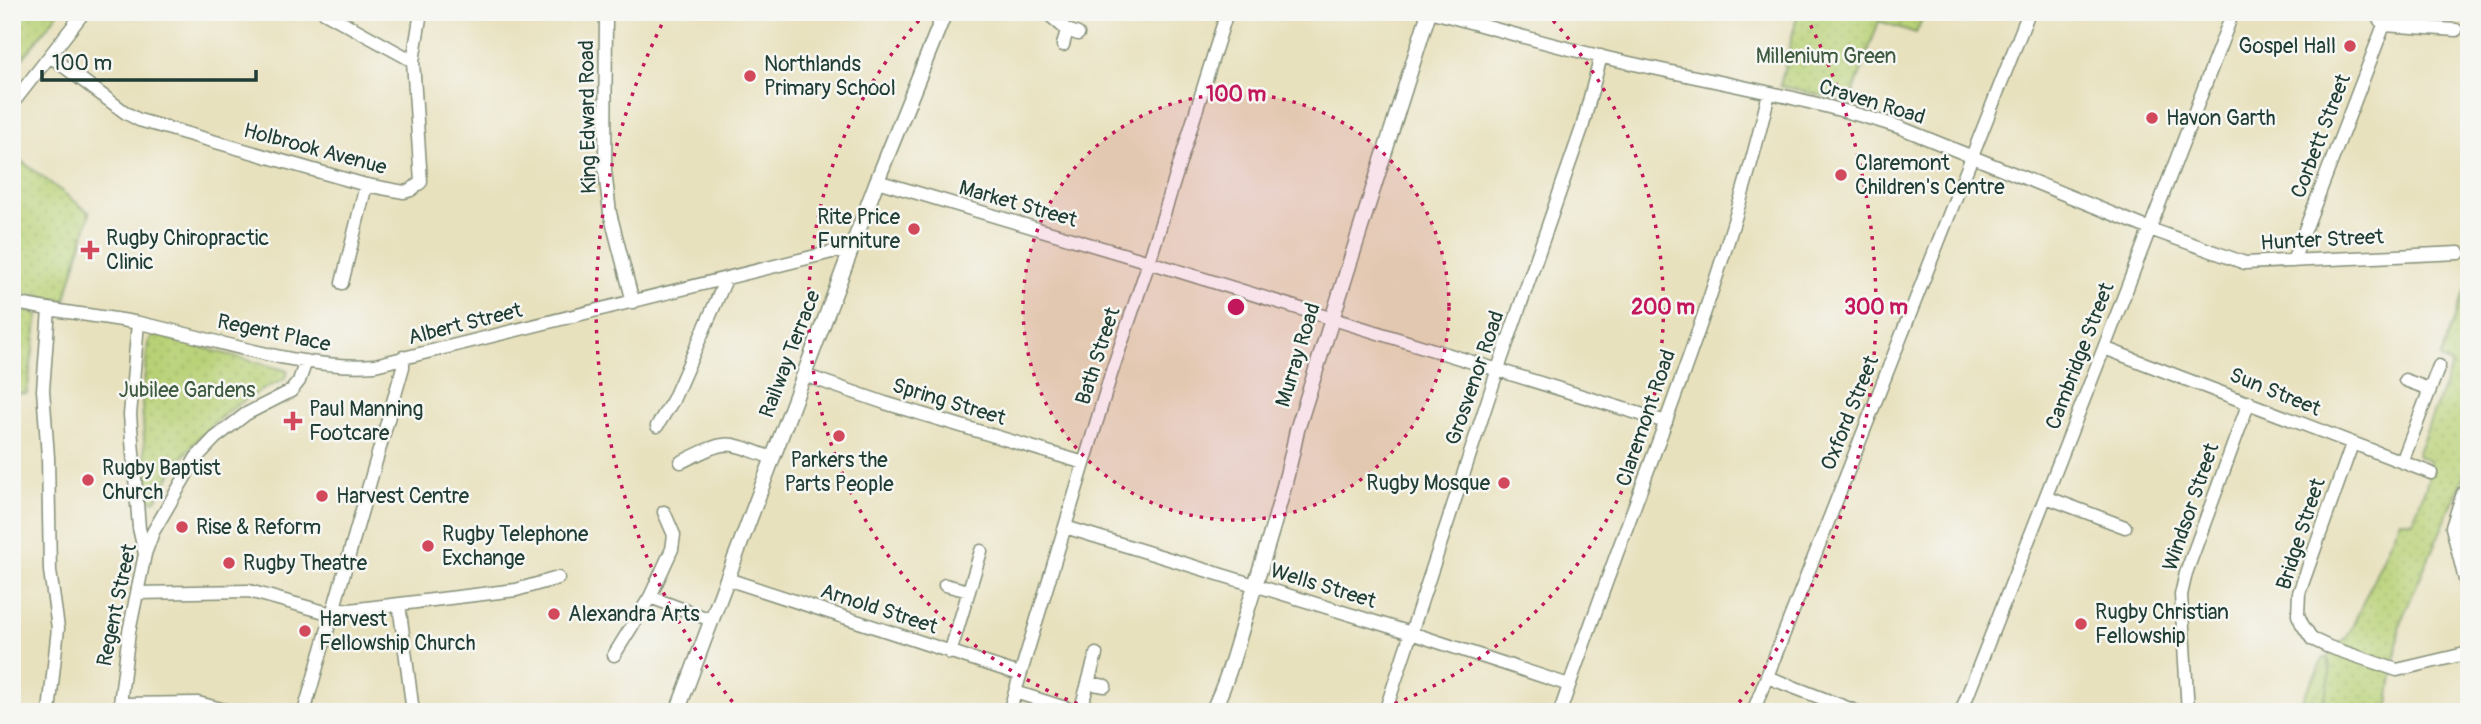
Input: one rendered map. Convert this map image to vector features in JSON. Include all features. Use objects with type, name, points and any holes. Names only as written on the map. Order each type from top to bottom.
[{"type":"street","points":[[12,104],[83,12]]},
{"type":"street","points":[[324,12],[413,61]]},
{"type":"street","name":"Holbrook Avenue","points":[[50,56],[139,120],[366,184],[404,192],[421,182],[413,61],[421,12]]},
{"type":"street","name":"King Edward Road","points":[[606,12],[605,172],[610,213],[634,302]]},
{"type":"street","name":"Railway Terrace","points":[[677,712],[877,181],[945,12]]},
{"type":"street","points":[[1046,12],[1072,32],[1063,45]]},
{"type":"street","name":"Bath Street","points":[[1009,712],[1112,371],[1227,12]]},
{"type":"street","name":"Craven Road","points":[[1431,12],[1601,57],[1769,93],[1899,127],[2150,229]]},
{"type":"street","name":"Murray Road","points":[[1212,712],[1221,694],[1255,586],[1289,468],[1297,430],[1431,12]]},
{"type":"street","name":"Oxford Street","points":[[1753,712],[2029,12]]},
{"type":"street","name":"Cambridge Street","points":[[1961,712],[2233,12]]},
{"type":"street","points":[[2373,12],[2384,25],[2456,30]]},
{"type":"street","name":"Corbett Street","points":[[2293,261],[2384,25]]},
{"type":"street","name":"Grosvenor Road","points":[[1385,712],[1497,369],[1583,128],[1601,57]]},
{"type":"street","name":"Claremont Road","points":[[1560,712],[1666,422],[1743,193],[1769,93]]},
{"type":"street","name":"Market Street","points":[[877,181],[1666,422]]},
{"type":"street","points":[[342,283],[366,184]]},
{"type":"street","name":"Hunter Street","points":[[2150,229],[2245,263],[2459,253]]},
{"type":"street","name":"Albert Street","points":[[304,712],[403,367],[403,357],[836,251],[850,254]]},
{"type":"street","points":[[657,426],[673,400],[726,279]]},
{"type":"street","name":"Regent Place","points":[[12,302],[138,323],[306,362],[352,367],[375,365],[403,357]]},
{"type":"street","points":[[48,309],[43,390],[48,457],[50,571],[58,628],[48,712]]},
{"type":"street","points":[[138,323],[130,415],[139,528],[145,554]]},
{"type":"street","name":"Sun Street","points":[[2104,348],[2431,473]]},
{"type":"street","name":"Regent Street","points":[[119,708],[129,632],[145,554],[153,532],[196,458],[215,438],[246,414],[291,391],[299,382],[306,362]]},
{"type":"street","points":[[2402,462],[2439,366]]},
{"type":"street","name":"Spring Street","points":[[804,375],[885,403],[1084,463]]},
{"type":"street","points":[[2405,380],[2429,388]]},
{"type":"street","name":"Windsor Street","points":[[2188,712],[2182,594],[2186,573],[2249,402]]},
{"type":"street","points":[[681,462],[719,444],[731,443],[772,458]]},
{"type":"street","name":"Bridge Street","points":[[2352,444],[2299,593],[2298,615],[2302,624],[2312,639],[2397,670],[2469,653]]},
{"type":"street","points":[[2469,488],[2463,493],[2452,527],[2469,596]]},
{"type":"street","points":[[2046,497],[2125,527]]},
{"type":"street","points":[[614,655],[650,597],[673,549],[674,535],[664,512]]},
{"type":"street","name":"Wells Street","points":[[1065,527],[1411,633],[1569,685]]},
{"type":"street","points":[[950,653],[981,551]]},
{"type":"street","points":[[137,593],[249,592],[333,611],[516,590],[558,578]]},
{"type":"street","name":"Arnold Street","points":[[727,579],[1020,674]]},
{"type":"street","points":[[945,584],[969,591]]},
{"type":"street","points":[[650,597],[711,620]]},
{"type":"street","points":[[399,604],[412,712]]},
{"type":"street","points":[[1015,692],[1079,712],[1096,654]]},
{"type":"street","points":[[1766,677],[1858,712]]},
{"type":"street","points":[[1088,683],[1105,687]]},
{"type":"street","points":[[119,708],[198,703],[233,712]]},
{"type":"green space","points":[[12,12],[59,12],[12,72]]},
{"type":"green space","name":"Millenium Green","points":[[1798,12],[1925,12],[1916,33],[1879,21],[1850,102],[1780,86]]},
{"type":"green space","points":[[12,154],[90,213],[65,301],[12,291]]},
{"type":"green space","points":[[2465,290],[2469,290],[2469,466],[2400,623],[2388,712],[2318,712],[2328,685],[2328,657],[2348,636],[2400,520],[2413,521],[2428,480],[2430,462],[2417,455],[2452,365],[2440,359]]},
{"type":"green space","points":[[12,307],[38,315],[27,393],[12,394]]},
{"type":"green space","name":"Jubilee Gardens","points":[[156,335],[288,371],[284,380],[244,401],[209,428],[180,461],[153,501],[148,497],[147,490],[142,402],[148,343]]},
{"type":"green space","points":[[2328,657],[2328,685],[2318,712],[2296,712],[2324,658]]},
{"type":"place","name":"Gospel Hall","points":[[2350,46]]},
{"type":"place","name":"Northlands Primary School","points":[[750,76]]},
{"type":"place","name":"Havon Garth","points":[[2152,118]]},
{"type":"place","name":"Claremont Children's Centre","points":[[1841,175]]},
{"type":"place","name":"Rite Price Furniture","points":[[914,229]]},
{"type":"place","name":"Rugby Chiropractic Clinic","points":[[90,250]]},
{"type":"place","name":"Paul Manning Footcare","points":[[293,421]]},
{"type":"place","name":"Parkers the Parts People","points":[[839,436]]},
{"type":"place","name":"Rugby Baptist Church","points":[[88,480]]},
{"type":"place","name":"Rugby Mosque","points":[[1504,483]]},
{"type":"place","name":"Harvest Centre","points":[[322,496]]},
{"type":"place","name":"Rise & Reform","points":[[182,527]]},
{"type":"place","name":"Rugby Telephone Exchange","points":[[428,546]]},
{"type":"place","name":"Rugby Theatre","points":[[229,563]]},
{"type":"place","name":"Alexandra Arts","points":[[554,614]]},
{"type":"place","name":"Rugby Christian Fellowship","points":[[2081,624]]},
{"type":"place","name":"Harvest Fellowship Church","points":[[305,631]]}]
